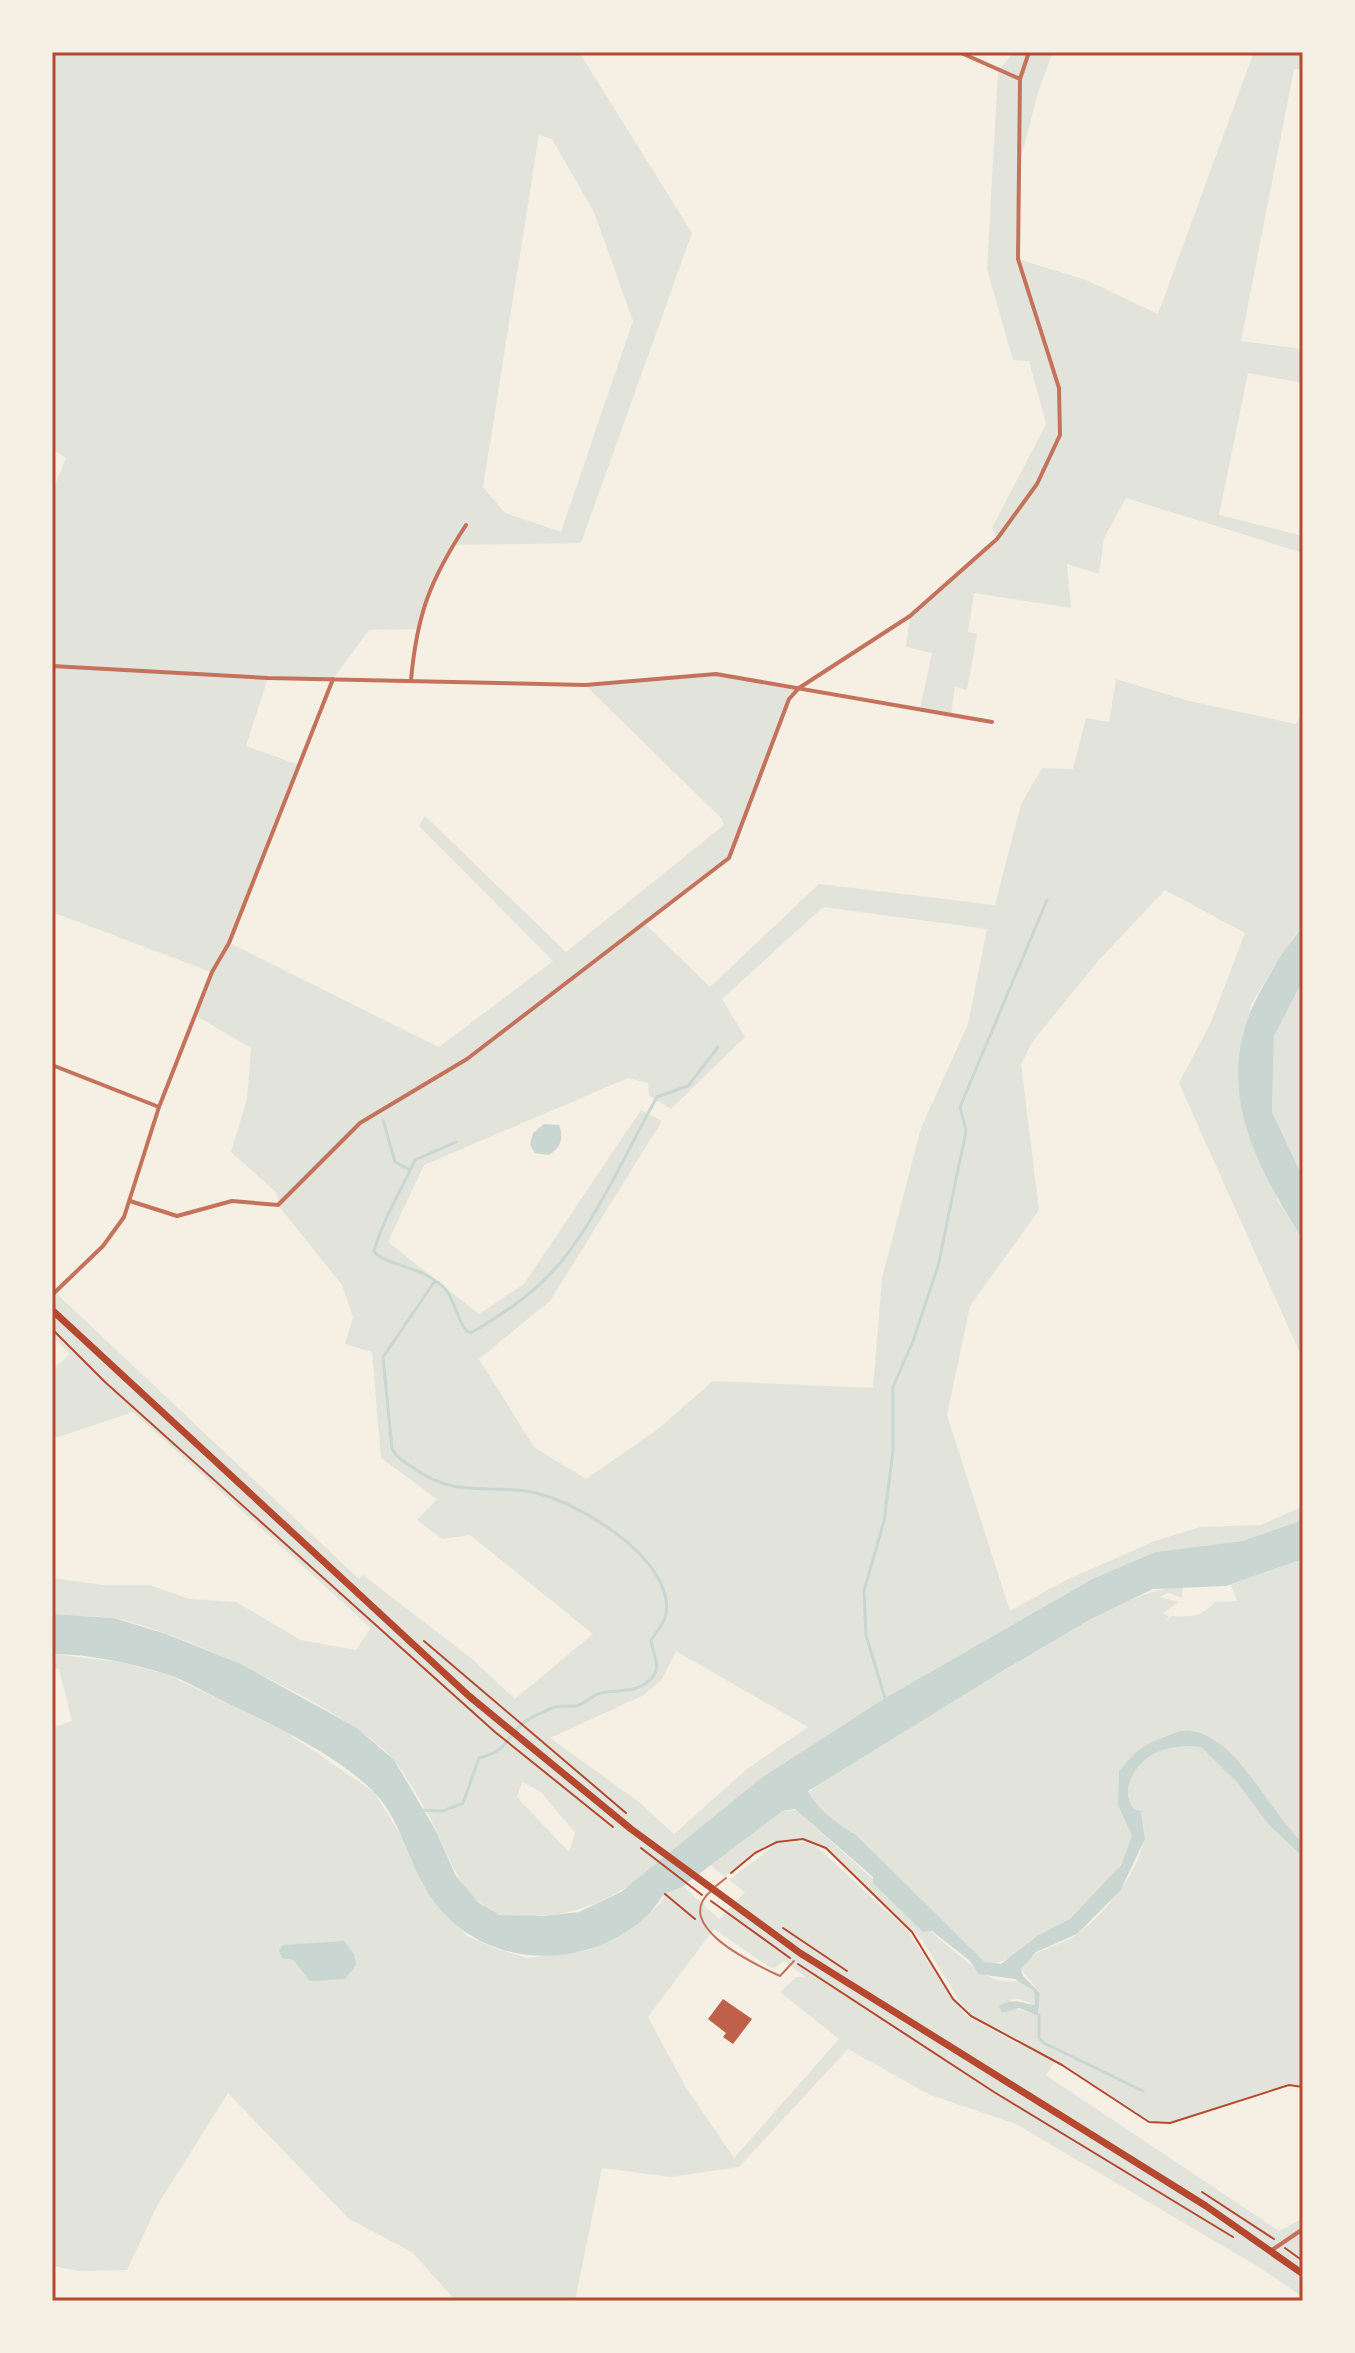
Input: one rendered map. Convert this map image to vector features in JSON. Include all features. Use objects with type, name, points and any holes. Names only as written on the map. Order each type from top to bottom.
[{"type":"main road","points":[[52,1310],[496,1719],[631,1829],[800,1953],[1272,2250],[1303,2274]]},
{"type":"street","points":[[959,52],[1020,79]]},
{"type":"street","points":[[130,1201],[177,1216],[232,1201],[278,1205],[360,1123],[467,1059],[729,858],[789,699],[799,688],[910,616],[997,539],[1037,484],[1060,435],[1059,388],[1018,259],[1020,79],[1029,52]]},
{"type":"street","points":[[411,680],[416,629],[438,568],[466,525]]},
{"type":"street","points":[[52,666],[333,679],[585,685],[716,674],[992,722]]},
{"type":"street","points":[[52,1295],[103,1246],[124,1217],[159,1107],[212,972],[229,943],[333,679]]},
{"type":"street","points":[[52,1065],[159,1107]]},
{"type":"street","points":[[1272,2250],[1303,2229]]},
{"type":"lane","points":[[726,1878],[698,1905],[701,1924],[761,1967],[780,1976],[794,1961]]},
{"type":"path","points":[[52,1329],[116,1392],[495,1732],[623,1835]]},
{"type":"path","points":[[421,1638],[627,1813]]},
{"type":"path","points":[[726,1878],[755,1853],[777,1842],[803,1839],[826,1848],[912,1932],[961,2009],[1062,2065],[1149,2122],[1170,2123],[1289,2085],[1303,2087]]},
{"type":"path","points":[[634,1843],[794,1961],[994,2092],[1239,2241]]},
{"type":"path","points":[[665,1894],[701,1924]]},
{"type":"path","points":[[1279,2243],[1303,2261]]},
{"type":"shaded area","points":[[52,52],[579,52],[692,233],[581,543],[453,545],[438,568],[416,629],[369,630],[333,679],[268,678],[246,746],[299,765],[229,943],[439,1047],[553,961],[419,826],[425,816],[566,952],[724,825],[722,819],[585,685],[716,674],[799,688],[789,699],[729,858],[644,923],[710,987],[819,884],[995,905],[1021,804],[1042,768],[1073,769],[1086,718],[1109,722],[1116,679],[1189,701],[1296,724],[1303,710],[1303,928],[1292,938],[1250,1006],[1277,1199],[1303,1240],[1303,1360],[1179,1083],[1211,1022],[1245,933],[1165,890],[1099,960],[1033,1041],[1021,1064],[1039,1210],[970,1306],[947,1415],[1010,1611],[1066,1580],[1155,1541],[1200,1527],[1261,1525],[1303,1506],[1303,1520],[1242,1541],[1156,1552],[1094,1578],[885,1698],[631,1884],[589,1906],[544,1916],[500,1914],[475,1898],[453,1867],[423,1806],[397,1764],[378,1744],[347,1722],[265,1676],[178,1638],[113,1618],[52,1614],[52,1578],[104,1585],[150,1585],[190,1599],[236,1602],[301,1640],[356,1650],[371,1628],[133,1412],[52,1439],[52,1370],[70,1354],[52,1336],[55,1292],[359,1579],[363,1575],[471,1658],[515,1699],[593,1634],[470,1535],[442,1539],[417,1520],[437,1499],[381,1458],[372,1352],[345,1344],[353,1317],[342,1285],[278,1205],[277,1193],[231,1152],[247,1099],[251,1048],[195,1015],[211,972],[52,912],[52,492],[66,458],[52,449]],"holes":[[[539,135],[552,139],[594,212],[633,321],[561,532],[505,513],[483,487]],[[823,907],[987,929],[968,1024],[921,1128],[882,1278],[873,1388],[713,1381],[658,1429],[586,1479],[534,1447],[479,1359],[550,1301],[662,1121],[641,1110],[524,1284],[479,1314],[388,1242],[424,1165],[628,1078],[648,1083],[649,1096],[671,1109],[745,1037],[722,999]],[[676,1651],[808,1727],[747,1769],[674,1834],[639,1802],[550,1738],[644,1695],[662,1679]],[[522,1782],[541,1792],[575,1833],[569,1852],[517,1797]]]},
{"type":"shaded area","points":[[1014,52],[1053,52],[1039,89],[1017,173],[1018,259],[1086,280],[1158,314],[1252,57],[1255,52],[1303,52],[1303,70],[1294,69],[1241,341],[1303,349],[1303,383],[1248,373],[1219,515],[1303,536],[1303,553],[1126,498],[1104,538],[1099,574],[1067,564],[1071,608],[974,593],[968,632],[977,634],[967,690],[955,687],[951,715],[920,709],[932,653],[906,647],[910,616],[997,539],[992,528],[1046,424],[1029,361],[1013,360],[987,269],[998,71]]},
{"type":"shaded area","points":[[1303,928],[1303,980],[1274,1036],[1272,1112],[1303,1178],[1303,1240],[1266,1176],[1252,1144],[1242,1112],[1238,1080],[1240,1047],[1250,1013],[1280,958]]},
{"type":"shaded area","points":[[1303,980],[1303,1178],[1272,1113],[1274,1036]]},
{"type":"shaded area","points":[[544,1124],[559,1125],[561,1134],[559,1145],[549,1155],[535,1153],[530,1145],[533,1133]]},
{"type":"shaded area","points":[[1303,1520],[1303,1559],[1226,1586],[1153,1589],[1093,1618],[808,1791],[821,1809],[855,1834],[985,1962],[1001,1964],[1037,1936],[1070,1919],[1121,1865],[1132,1836],[1118,1805],[1119,1771],[1133,1755],[1150,1743],[1176,1733],[1192,1731],[1209,1737],[1239,1762],[1303,1843],[1303,1857],[1268,1824],[1237,1782],[1201,1747],[1169,1748],[1151,1756],[1136,1769],[1128,1787],[1132,1806],[1141,1811],[1145,1839],[1120,1891],[1077,1934],[1036,1952],[1021,1969],[1023,1976],[1040,1993],[1038,2016],[1019,2008],[1002,2013],[999,2006],[1009,2002],[1035,2005],[1034,1991],[1015,1979],[979,1974],[969,1960],[932,1931],[923,1932],[873,1883],[873,1877],[795,1809],[782,1811],[683,1886],[664,1895],[648,1915],[629,1930],[602,1944],[574,1953],[545,1956],[516,1953],[489,1945],[464,1931],[442,1911],[424,1886],[389,1811],[372,1790],[338,1763],[280,1729],[173,1676],[110,1660],[52,1654],[52,1614],[114,1618],[166,1634],[241,1664],[357,1728],[394,1760],[436,1831],[456,1876],[479,1903],[500,1915],[544,1916],[579,1912],[621,1892],[760,1779],[885,1698],[1094,1578],[1156,1552],[1242,1541]]},
{"type":"shaded area","points":[[1303,1559],[1303,1843],[1245,1769],[1222,1747],[1180,1737],[1153,1741],[1122,1766],[1126,1821],[1132,1836],[1115,1873],[1075,1914],[1032,1939],[1005,1960],[992,1963],[985,1962],[855,1834],[841,1827],[807,1794],[825,1779],[952,1702],[1123,1603],[1183,1586],[1182,1598],[1169,1593],[1160,1597],[1179,1602],[1163,1613],[1169,1616],[1166,1621],[1172,1616],[1196,1615],[1215,1602],[1237,1601],[1231,1585],[1226,1586]]},
{"type":"shaded area","points":[[52,1654],[120,1662],[169,1675],[286,1732],[374,1792],[402,1837],[423,1885],[467,1936],[527,1958],[586,1951],[628,1931],[661,1903],[666,1893],[683,1886],[719,1919],[745,1892],[729,1880],[778,1843],[804,1842],[816,1846],[907,1930],[967,2016],[1018,2044],[1019,2040],[972,2015],[961,2003],[922,1940],[828,1848],[799,1839],[773,1843],[749,1857],[725,1877],[709,1864],[782,1811],[800,1810],[805,1818],[972,1966],[997,1980],[1020,1981],[1034,1991],[1035,2005],[1019,1999],[1010,2000],[1012,2008],[1039,2015],[1040,1993],[1021,1969],[1033,1956],[1068,1940],[1097,1917],[1127,1880],[1140,1853],[1144,1837],[1141,1811],[1134,1809],[1128,1794],[1129,1783],[1136,1769],[1160,1751],[1201,1747],[1237,1781],[1268,1824],[1303,1857],[1303,2086],[1289,2084],[1171,2122],[1152,2122],[1056,2060],[1046,2075],[1279,2231],[1303,2218],[1303,2297],[1257,2266],[1016,2124],[930,2095],[848,2049],[739,2167],[670,2177],[602,2168],[575,2301],[456,2301],[412,2252],[349,2219],[228,2093],[157,2206],[127,2270],[80,2271],[52,2266],[52,1728],[72,1721],[59,1669],[52,1669]],"holes":[[[714,1929],[774,1968],[784,1961],[806,1977],[796,1977],[780,1992],[839,2039],[734,2158],[685,2086],[648,2017]]]},
{"type":"shaded area","points":[[344,1941],[354,1954],[356,1965],[345,1979],[310,1981],[293,1960],[282,1958],[279,1950],[283,1945]]},
{"type":"building","points":[[723,1999],[752,2019],[733,2044],[723,2037],[726,2033],[708,2019]]},
{"type":"waterway","points":[[885,1698],[866,1635],[864,1591],[884,1521],[893,1451],[893,1387],[913,1341],[938,1266],[966,1131],[960,1107],[1047,900]]},
{"type":"waterway","points":[[421,1810],[443,1811],[463,1803],[479,1758],[502,1747],[528,1720],[555,1707],[582,1704],[598,1694],[644,1685],[656,1671],[651,1640],[666,1614],[664,1593],[655,1572],[638,1552],[594,1518],[547,1496],[527,1491],[456,1487],[429,1478],[399,1458],[392,1449],[383,1357],[435,1281],[448,1293],[462,1325],[471,1333],[513,1306],[542,1282],[566,1256],[595,1213],[657,1097],[688,1086],[718,1047]]},
{"type":"waterway","points":[[383,1120],[395,1162],[410,1170]]},
{"type":"waterway","points":[[434,1280],[384,1259],[374,1251],[387,1216],[415,1160],[456,1142]]},
{"type":"waterway","points":[[1039,2015],[1039,2038],[1044,2043],[1143,2091]]}]
